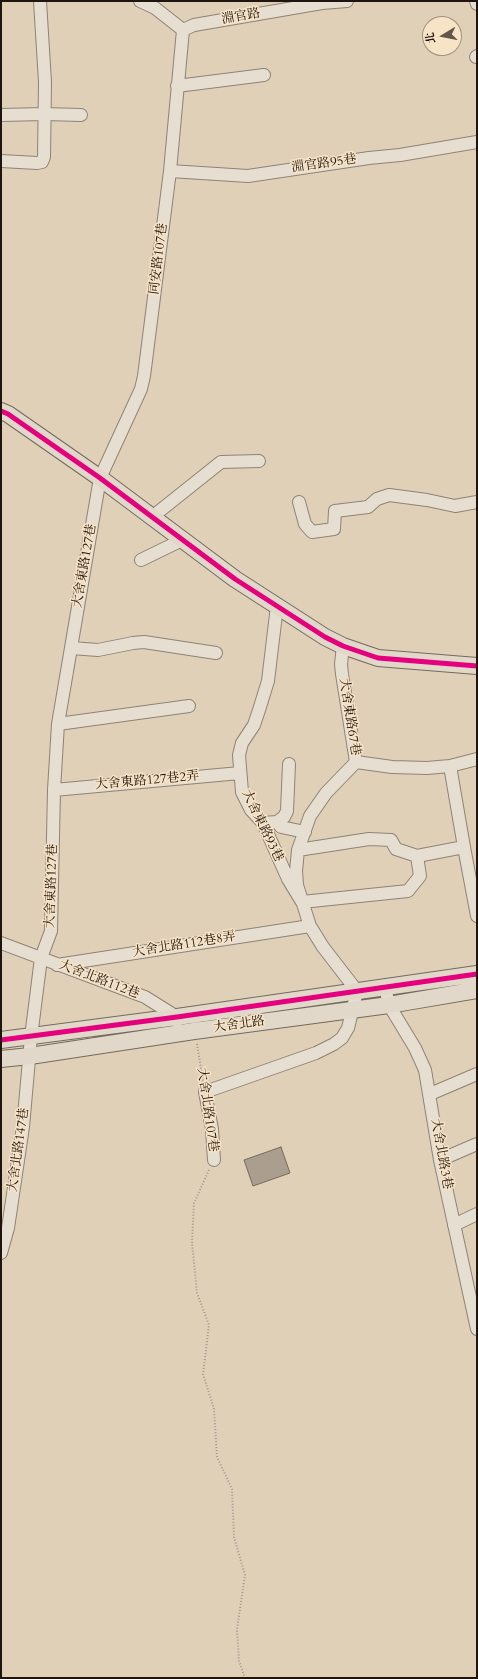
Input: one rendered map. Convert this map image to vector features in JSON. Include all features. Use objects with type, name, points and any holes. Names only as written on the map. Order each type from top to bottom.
[{"type":"main road","points":[[1,411],[8,414],[100,478],[235,579],[319,634],[343,646],[378,658],[477,666]]},
{"type":"main road","name":"大舍北路","points":[[1,1059],[30,1047],[177,1017],[477,974]]},
{"type":"main road","name":"大舍北路","points":[[1,1040],[30,1047],[177,1034],[389,1005],[477,990]]},
{"type":"street","points":[[1,161],[37,163],[42,162],[44,157],[45,82],[40,1]]},
{"type":"street","points":[[140,1],[155,8],[183,30]]},
{"type":"street","name":"淵官路","points":[[183,30],[194,25],[322,3],[347,1]]},
{"type":"street","name":"同安路107巷","points":[[100,478],[141,389],[170,171],[183,30]]},
{"type":"street","points":[[177,86],[264,75]]},
{"type":"street","points":[[1,115],[81,115]]},
{"type":"street","name":"淵官路95巷","points":[[170,171],[248,176],[369,158],[400,155],[477,142]]},
{"type":"street","points":[[152,517],[221,462],[259,461]]},
{"type":"street","name":"大舍東路127巷","points":[[30,1047],[41,958],[52,931],[54,790],[58,724],[100,478]]},
{"type":"street","points":[[299,502],[305,524],[312,532],[334,529],[335,511],[368,507],[376,499],[389,495],[427,500],[455,506],[477,502]]},
{"type":"street","points":[[141,560],[182,540]]},
{"type":"street","name":"大舍東路93巷","points":[[277,606],[268,681],[254,725],[242,743],[239,755],[240,773],[242,792],[251,810],[263,823],[282,866],[302,902]]},
{"type":"street","points":[[71,648],[98,650],[144,642],[216,653]]},
{"type":"street","name":"大舍東路67巷","points":[[343,646],[341,664],[342,674],[356,762],[392,767],[427,768],[450,766],[477,759]]},
{"type":"street","points":[[58,724],[189,706]]},
{"type":"street","points":[[205,1092],[316,1053],[342,1038],[348,1028],[357,991],[323,947],[310,926],[297,885],[296,871],[298,850],[310,816],[326,793],[356,762]]},
{"type":"street","points":[[263,823],[277,822],[284,817],[287,811],[289,764]]},
{"type":"street","points":[[450,766],[477,916]]},
{"type":"street","name":"大舍東路127巷2弄","points":[[54,790],[240,773]]},
{"type":"street","points":[[277,822],[281,827],[304,832]]},
{"type":"street","points":[[298,850],[369,839],[391,840],[396,850],[417,856],[464,847]]},
{"type":"street","points":[[302,902],[408,891],[420,876],[417,856]]},
{"type":"street","name":"大舍北路112巷8弄","points":[[57,965],[310,926]]},
{"type":"street","name":"大舍北路112巷","points":[[1,943],[145,997],[177,1017]]},
{"type":"street","name":"大舍北路3巷","points":[[385,987],[389,1005],[415,1048],[425,1070],[440,1160],[454,1225],[472,1282],[477,1328]]},
{"type":"street","points":[[177,1017],[177,1034]]},
{"type":"street","name":"大舍北路147巷","points":[[1,1253],[8,1228],[22,1135],[30,1047]]},
{"type":"street","points":[[430,1094],[477,1074]]},
{"type":"street","name":"大舍北路107巷","points":[[205,1092],[212,1129],[214,1160]]},
{"type":"street","points":[[440,1160],[477,1144]]},
{"type":"street","points":[[454,1225],[477,1214]]},
{"type":"path","name":"大舍北路107巷","points":[[194,1031],[205,1092]]},
{"type":"path","name":"大舍北路107巷","points":[[214,1160],[194,1203],[192,1243],[197,1293],[209,1325],[203,1374],[214,1409],[217,1457],[232,1489],[234,1537],[245,1575],[237,1629],[239,1662],[245,1678]]},
{"type":"building","points":[[281,1147],[290,1173],[253,1186],[244,1160]]},
{"type":"transit line","points":[[1,411],[8,414],[100,478],[235,579],[325,637],[343,646],[378,658],[477,666]]},
{"type":"transit line","points":[[1,1040],[177,1017],[477,974]]}]
